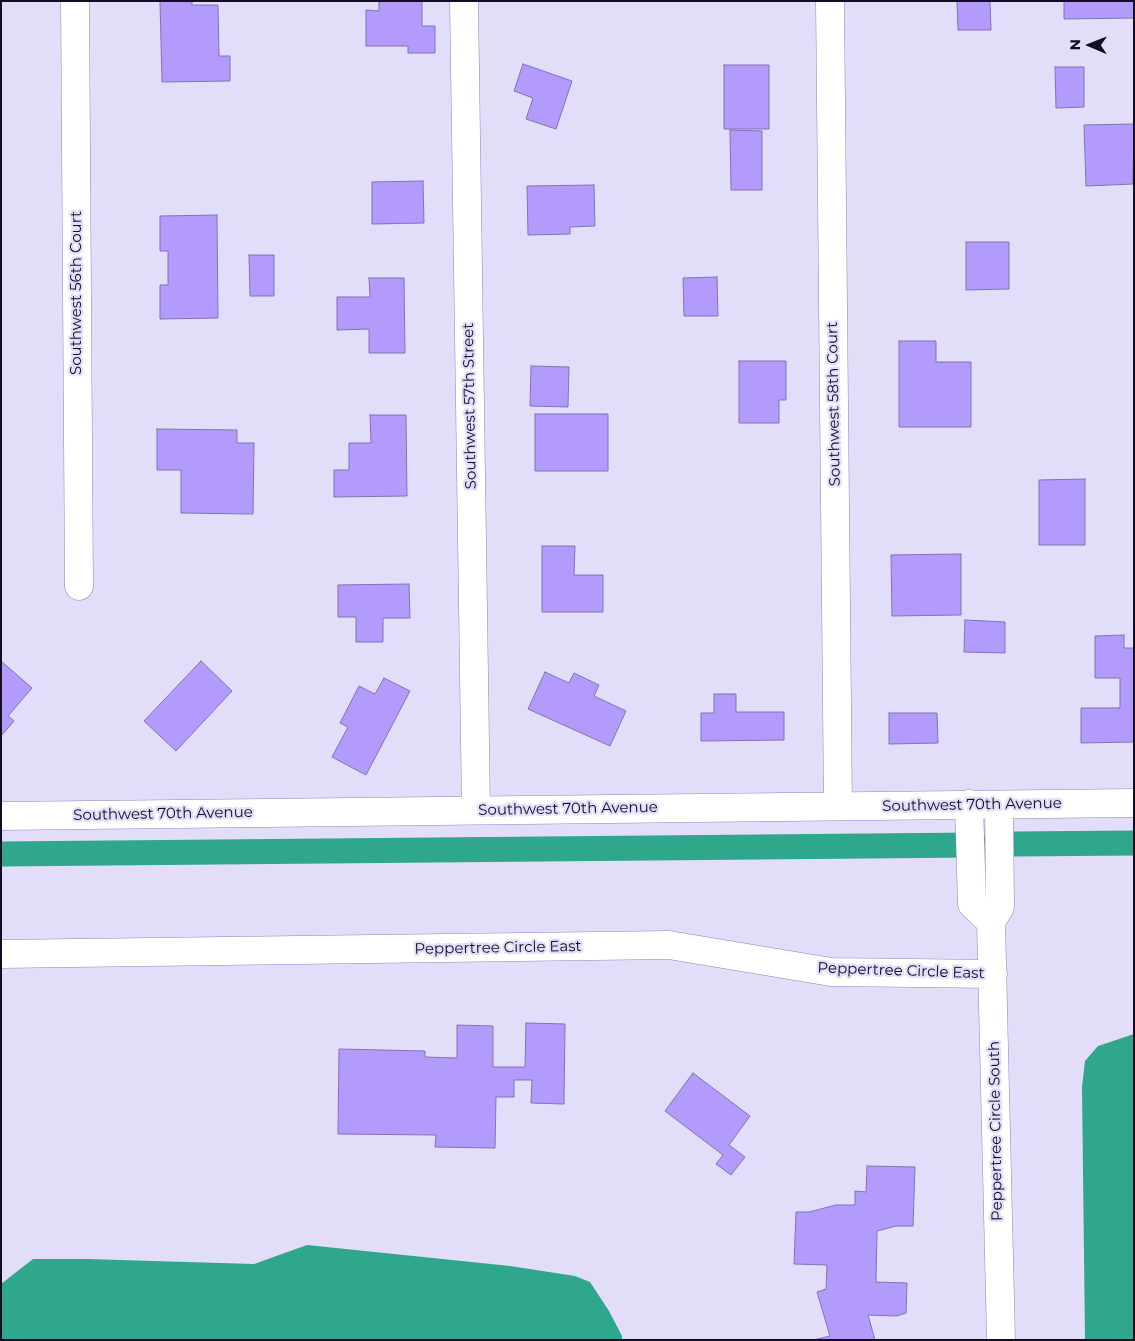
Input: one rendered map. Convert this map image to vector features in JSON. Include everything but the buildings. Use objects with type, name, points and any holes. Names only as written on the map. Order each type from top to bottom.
[{"type":"street","name":"Southwest 56th Court","points":[[75,1],[79,586]]},
{"type":"street","name":"Southwest 57th Street","points":[[464,1],[476,810]]},
{"type":"street","name":"Southwest 58th Court","points":[[830,1],[838,806]]},
{"type":"street","name":"Southwest 70th Avenue","points":[[1,816],[1134,802]]},
{"type":"street","points":[[968,804],[972,904],[991,922]]},
{"type":"street","name":"Peppertree Circle South","points":[[999,805],[1000,907],[991,922],[1001,1340]]},
{"type":"street","name":"Peppertree Circle East","points":[[1,954],[669,945],[831,972],[993,974]]},
{"type":"shaded area","points":[[1134,1034],[1134,1340],[1085,1340],[1082,1087],[1085,1061],[1098,1046]]},
{"type":"shaded area","points":[[307,1245],[510,1266],[575,1276],[590,1282],[609,1311],[622,1336],[622,1340],[1,1340],[1,1284],[33,1259],[254,1264]]},
{"type":"waterway","points":[[1015,844],[1134,843]]},
{"type":"waterway","points":[[1,854],[976,845]]}]
